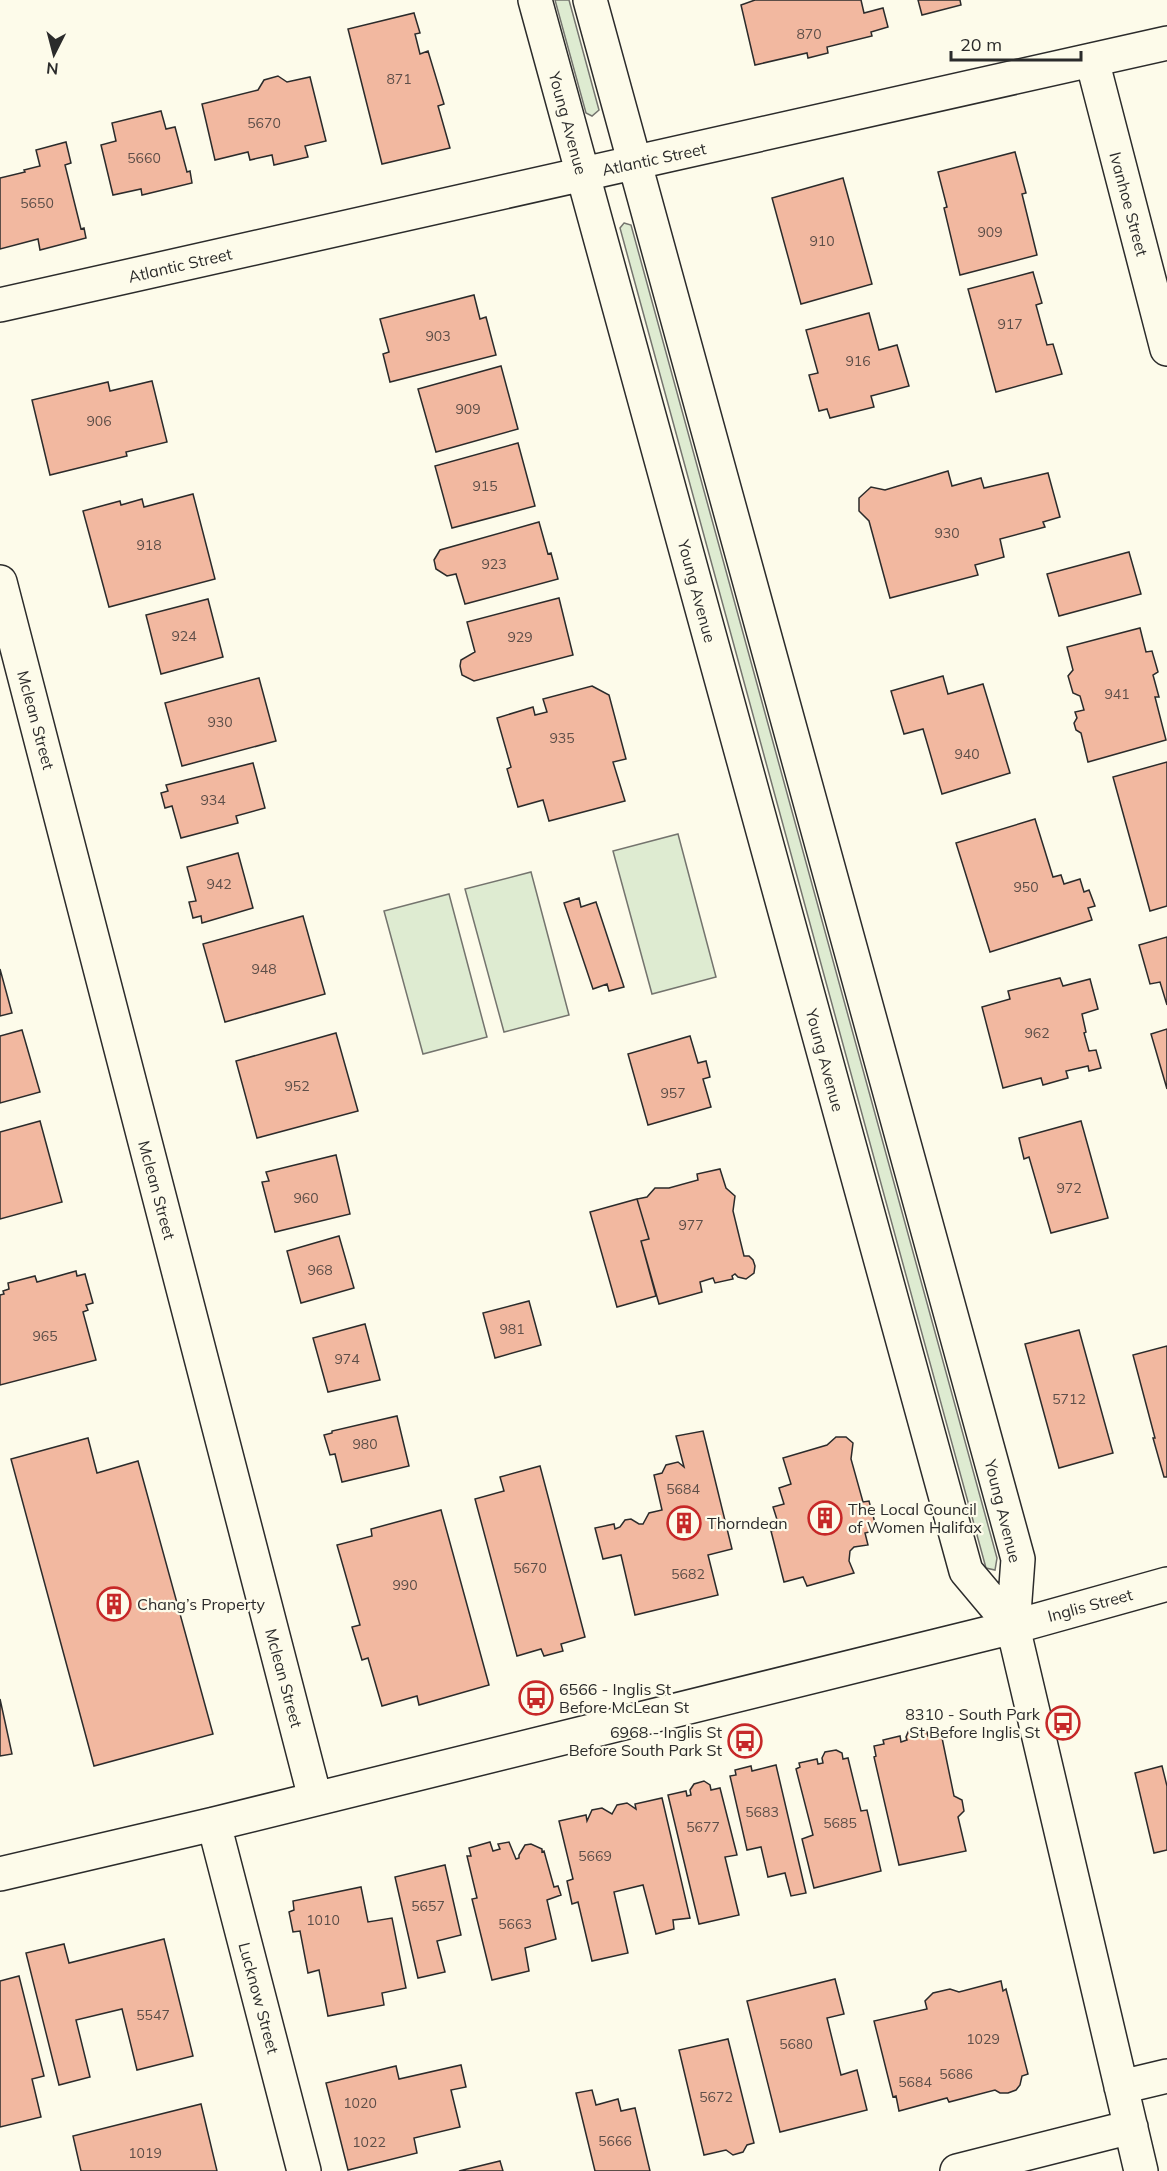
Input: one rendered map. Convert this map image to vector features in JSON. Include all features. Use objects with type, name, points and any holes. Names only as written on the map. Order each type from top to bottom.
[{"type":"street","name":"Young Avenue","points":[[535,0],[966,1571],[1012,1626]]},
{"type":"street","name":"Young Avenue","points":[[590,0],[1018,1559],[1012,1626]]},
{"type":"street","name":"Atlantic Street","points":[[0,305],[1167,43]]},
{"type":"street","name":"Ivanhoe Street","points":[[1092,60],[1167,349]]},
{"type":"street","name":"Mclean Street","points":[[0,582],[315,1798]]},
{"type":"street","name":"Inglis Street","points":[[0,1874],[214,1824],[1012,1626],[1167,1584]]},
{"type":"street","points":[[1012,1626],[1141,2171]]},
{"type":"street","name":"Lucknow Street","points":[[214,1824],[304,2171]]},
{"type":"street","points":[[1121,2087],[1167,2076]]},
{"type":"street","points":[[957,2171],[1131,2127]]},
{"type":"green space","points":[[555,0],[569,0],[599,110],[592,116],[586,113]]},
{"type":"green space","points":[[624,223],[631,225],[997,1558],[995,1570],[986,1568],[620,228]]},
{"type":"green space","points":[[678,834],[716,977],[652,994],[613,851]]},
{"type":"green space","points":[[531,872],[569,1015],[504,1032],[465,889]]},
{"type":"green space","points":[[449,894],[487,1037],[423,1054],[384,911]]},
{"type":"building","points":[[755,0],[861,0],[864,13],[883,8],[888,27],[871,32],[872,36],[827,47],[828,53],[808,58],[807,53],[755,65],[741,5]]},
{"type":"building","points":[[918,0],[960,0],[961,5],[922,15]]},
{"type":"building","points":[[414,13],[420,33],[415,34],[420,54],[428,51],[444,104],[438,106],[450,148],[382,164],[348,29]]},
{"type":"building","points":[[278,76],[287,82],[310,77],[326,141],[305,146],[308,157],[274,165],[272,155],[250,160],[248,152],[215,160],[202,104],[258,90],[264,80]]},
{"type":"building","points":[[161,111],[166,129],[175,127],[192,183],[142,195],[141,189],[113,195],[101,145],[116,141],[112,123]]},
{"type":"building","points":[[66,142],[71,163],[65,165],[81,229],[84,228],[86,238],[40,250],[38,239],[0,249],[0,178],[40,166],[36,150]]},
{"type":"building","points":[[1015,152],[1026,193],[1022,194],[1037,255],[960,275],[938,172]]},
{"type":"building","points":[[843,178],[872,284],[801,304],[772,198]]},
{"type":"building","points":[[1033,272],[1042,303],[1036,305],[1047,345],[1053,344],[1062,374],[996,392],[968,289]]},
{"type":"building","points":[[474,295],[480,319],[486,317],[496,355],[390,382],[383,354],[389,352],[380,319]]},
{"type":"building","points":[[869,313],[879,350],[897,345],[909,386],[871,396],[874,407],[830,418],[827,409],[819,411],[809,375],[818,373],[806,330]]},
{"type":"building","points":[[501,366],[518,429],[436,452],[418,389]]},
{"type":"building","points":[[152,381],[167,442],[126,452],[127,456],[50,475],[32,400],[108,382],[110,391]]},
{"type":"building","points":[[518,443],[535,506],[452,528],[435,466]]},
{"type":"building","points":[[948,471],[952,486],[981,478],[984,488],[1048,473],[1060,517],[1043,522],[1045,527],[1000,539],[1004,557],[975,565],[978,575],[890,598],[869,521],[859,511],[859,498],[871,487],[885,490]]},
{"type":"building","points":[[193,494],[215,579],[109,607],[83,511],[120,501],[121,505],[142,499],[144,507]]},
{"type":"building","points":[[539,522],[558,579],[465,604],[456,574],[447,576],[436,569],[434,560],[440,550]]},
{"type":"building","points":[[1129,552],[1141,594],[1059,616],[1047,574]]},
{"type":"building","points":[[559,598],[573,655],[474,681],[462,675],[461,660],[475,652],[467,622]]},
{"type":"building","points":[[208,599],[223,657],[161,674],[146,615]]},
{"type":"building","points":[[1140,628],[1146,652],[1152,651],[1158,672],[1153,675],[1159,697],[1155,697],[1166,740],[1088,762],[1081,733],[1076,730],[1074,723],[1077,718],[1075,712],[1084,710],[1080,696],[1073,693],[1068,676],[1073,670],[1067,647]]},
{"type":"building","points":[[943,676],[948,694],[983,684],[1010,773],[942,794],[923,729],[904,734],[891,691]]},
{"type":"building","points":[[259,678],[276,741],[182,766],[165,703]]},
{"type":"building","points":[[592,686],[609,695],[626,759],[613,762],[625,801],[549,821],[543,800],[518,807],[507,769],[511,767],[497,718],[533,707],[535,715],[547,712],[543,699]]},
{"type":"building","points":[[1167,762],[1167,906],[1150,911],[1113,777]]},
{"type":"building","points":[[253,763],[265,808],[236,816],[238,823],[181,838],[172,806],[165,808],[161,793],[168,791],[166,785]]},
{"type":"building","points":[[1035,819],[1053,877],[1061,875],[1064,884],[1080,879],[1084,892],[1089,890],[1095,906],[1088,908],[1092,920],[990,952],[956,843]]},
{"type":"building","points":[[238,853],[253,908],[202,923],[201,916],[193,918],[189,902],[196,901],[187,867]]},
{"type":"building","points":[[579,898],[581,907],[596,902],[624,987],[609,991],[607,984],[593,989],[564,903]]},
{"type":"building","points":[[303,916],[325,994],[225,1022],[203,944]]},
{"type":"building","points":[[1167,937],[1167,1005],[1160,982],[1150,984],[1139,945]]},
{"type":"building","points":[[0,969],[12,1013],[0,1016]]},
{"type":"building","points":[[1060,978],[1063,986],[1090,979],[1098,1009],[1082,1014],[1086,1032],[1084,1033],[1089,1051],[1096,1050],[1101,1068],[1089,1071],[1088,1066],[1066,1071],[1068,1078],[1043,1085],[1041,1078],[1003,1088],[982,1007],[1010,999],[1008,991]]},
{"type":"building","points":[[1167,1029],[1167,1089],[1151,1034]]},
{"type":"building","points":[[22,1030],[40,1092],[0,1103],[0,1036]]},
{"type":"building","points":[[336,1033],[358,1111],[257,1138],[236,1061]]},
{"type":"building","points":[[690,1036],[698,1063],[706,1061],[710,1077],[703,1079],[711,1107],[648,1125],[628,1054]]},
{"type":"building","points":[[40,1121],[62,1202],[0,1219],[0,1132]]},
{"type":"building","points":[[1081,1121],[1108,1218],[1051,1233],[1029,1157],[1024,1159],[1019,1138]]},
{"type":"building","points":[[336,1155],[350,1214],[275,1232],[262,1182],[269,1181],[266,1172]]},
{"type":"building","points":[[720,1169],[726,1188],[735,1196],[733,1211],[744,1256],[749,1256],[753,1260],[754,1273],[746,1279],[735,1274],[732,1276],[733,1279],[715,1283],[713,1278],[700,1282],[702,1292],[659,1304],[641,1241],[649,1239],[637,1199],[647,1197],[655,1188],[669,1188],[698,1180],[697,1174]]},
{"type":"building","points":[[637,1199],[649,1239],[641,1241],[656,1296],[617,1307],[590,1212]]},
{"type":"building","points":[[339,1236],[354,1288],[301,1303],[287,1251]]},
{"type":"building","points":[[76,1271],[77,1276],[85,1274],[93,1303],[86,1305],[88,1310],[83,1312],[96,1360],[0,1385],[0,1295],[9,1289],[8,1283],[35,1276],[37,1282]]},
{"type":"building","points":[[529,1301],[541,1345],[495,1358],[483,1313]]},
{"type":"building","points":[[365,1324],[380,1380],[328,1392],[313,1338]]},
{"type":"building","points":[[1079,1330],[1113,1453],[1059,1468],[1025,1344]]},
{"type":"building","points":[[1167,1346],[1167,1477],[1164,1477],[1133,1355]]},
{"type":"building","points":[[397,1416],[409,1466],[342,1482],[335,1454],[330,1455],[324,1435],[332,1431]]},
{"type":"building","name":"Thorndean","points":[[703,1431],[732,1549],[708,1555],[718,1595],[635,1615],[621,1555],[603,1559],[595,1528],[614,1524],[615,1529],[620,1527],[625,1520],[631,1519],[643,1524],[649,1513],[662,1510],[654,1475],[662,1473],[666,1465],[678,1462],[684,1467],[676,1436]]},
{"type":"building","name":"The Local Council of Women Halifax","points":[[836,1437],[846,1437],[853,1443],[851,1459],[863,1502],[869,1501],[877,1530],[865,1533],[868,1545],[854,1547],[850,1551],[849,1561],[854,1573],[807,1586],[803,1577],[784,1582],[771,1531],[780,1529],[773,1507],[784,1504],[779,1488],[791,1484],[783,1458],[827,1445]]},
{"type":"building","name":"Chang’s Property","points":[[88,1438],[97,1473],[138,1461],[213,1734],[94,1766],[11,1459]]},
{"type":"building","points":[[540,1466],[585,1637],[561,1644],[563,1651],[544,1656],[541,1649],[517,1656],[475,1499],[504,1491],[500,1477]]},
{"type":"building","points":[[441,1510],[489,1685],[419,1705],[417,1696],[382,1706],[368,1658],[362,1660],[352,1627],[360,1625],[337,1545],[372,1536],[371,1529]]},
{"type":"building","points":[[0,1699],[12,1754],[0,1756]]},
{"type":"building","points":[[922,1727],[928,1736],[941,1733],[954,1796],[962,1800],[964,1811],[958,1817],[966,1851],[899,1865],[874,1757],[876,1756],[874,1746],[884,1744],[883,1740],[900,1736],[901,1742],[907,1740],[909,1730]]},
{"type":"building","points":[[836,1750],[842,1753],[843,1759],[848,1758],[861,1811],[867,1810],[881,1871],[814,1888],[802,1839],[813,1835],[796,1769],[800,1767],[799,1763],[817,1759],[818,1764],[823,1763],[822,1758],[825,1752]]},
{"type":"building","points":[[776,1765],[806,1893],[791,1896],[785,1873],[768,1877],[761,1847],[747,1850],[730,1776],[736,1775],[735,1770],[751,1766],[752,1771]]},
{"type":"building","points":[[1162,1766],[1167,1786],[1167,1850],[1154,1853],[1135,1773]]},
{"type":"building","points":[[704,1781],[710,1785],[711,1790],[720,1788],[737,1855],[725,1857],[739,1915],[699,1924],[668,1795],[686,1791],[687,1796],[691,1795],[690,1790],[694,1784]]},
{"type":"building","points":[[662,1798],[690,1918],[673,1920],[674,1929],[656,1934],[643,1885],[614,1892],[628,1953],[592,1961],[578,1902],[572,1904],[567,1881],[573,1879],[559,1821],[586,1815],[587,1821],[592,1810],[602,1808],[612,1814],[617,1805],[627,1803],[636,1809],[635,1804]]},
{"type":"building","points":[[490,1842],[493,1851],[500,1849],[498,1844],[509,1842],[516,1859],[519,1858],[525,1845],[531,1844],[542,1849],[554,1887],[558,1886],[561,1895],[547,1900],[556,1939],[525,1948],[529,1971],[492,1980],[472,1899],[477,1898],[467,1856],[471,1856],[469,1848]]},
{"type":"building","points":[[445,1865],[461,1935],[437,1941],[445,1972],[418,1978],[395,1877]]},
{"type":"building","points":[[361,1887],[368,1922],[392,1918],[406,1988],[382,1993],[384,2005],[328,2016],[319,1970],[308,1973],[300,1931],[293,1932],[289,1912],[294,1910],[293,1901]]},
{"type":"building","points":[[164,1939],[193,2056],[137,2070],[122,2009],[76,2020],[90,2077],[59,2085],[26,1953],[64,1944],[69,1963]]},
{"type":"building","points":[[19,1976],[44,2076],[32,2079],[41,2117],[0,2127],[0,1981]]},
{"type":"building","points":[[835,1979],[844,2014],[827,2018],[841,2075],[857,2070],[867,2110],[780,2132],[747,2001]]},
{"type":"building","points":[[1001,1981],[1003,1991],[1006,1989],[1028,2074],[1022,2076],[1020,2085],[1016,2090],[1008,2093],[995,2090],[949,2102],[947,2098],[899,2111],[896,2096],[893,2097],[874,2021],[927,2009],[925,2001],[933,1993],[950,1989],[959,1992]]},
{"type":"building","points":[[728,2039],[754,2143],[747,2145],[743,2152],[733,2155],[726,2150],[704,2155],[679,2050]]},
{"type":"building","points":[[461,2065],[466,2087],[451,2090],[460,2127],[414,2138],[417,2153],[348,2170],[326,2083],[396,2066],[399,2079]]},
{"type":"building","points":[[592,2090],[596,2105],[618,2099],[621,2111],[635,2108],[650,2171],[595,2171],[576,2093]]},
{"type":"building","points":[[201,2104],[217,2171],[81,2171],[73,2136]]},
{"type":"building","points":[[500,2161],[503,2171],[459,2171]]},
{"type":"place","name":"The Local Council of Women Halifax","points":[[825,1518]]},
{"type":"place","name":"Thorndean","points":[[684,1523]]},
{"type":"place","name":"Chang’s Property","points":[[114,1604]]},
{"type":"place","name":"6566 - Inglis St Before McLean St","points":[[536,1698]]},
{"type":"place","name":"8310 - South Park St Before Inglis St","points":[[1063,1723]]},
{"type":"place","name":"6968 - Inglis St Before South Park St","points":[[745,1741]]}]
